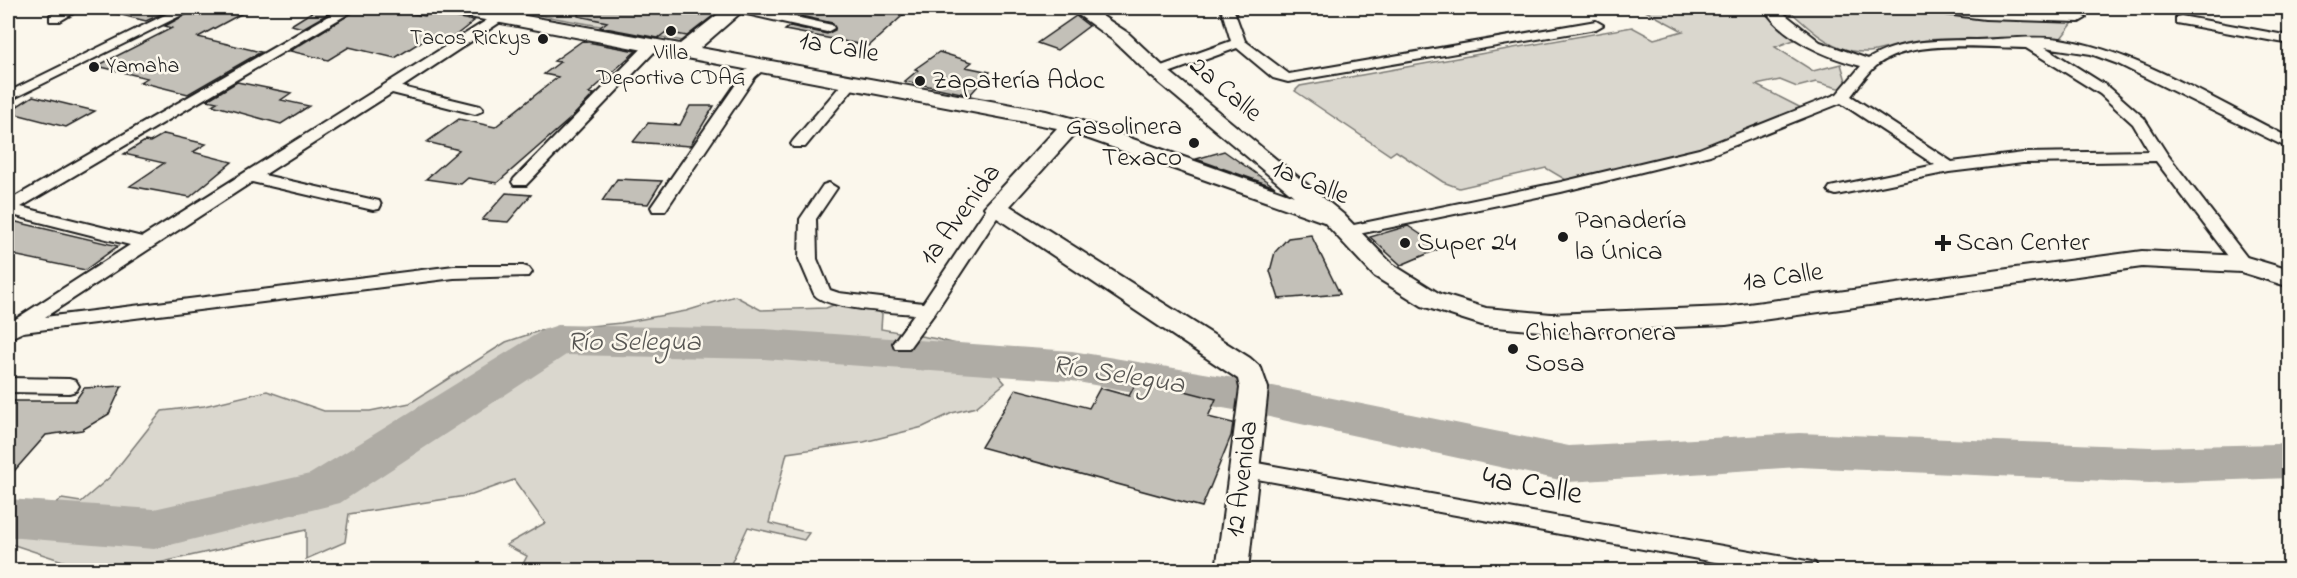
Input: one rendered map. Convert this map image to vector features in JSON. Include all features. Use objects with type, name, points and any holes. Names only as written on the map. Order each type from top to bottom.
[{"type":"main road","name":"1a Calle","points":[[453,8],[1007,109],[1071,125],[1342,225],[1383,270],[1431,300],[1485,317],[1551,322],[1726,316],[2142,259],[2243,264],[2289,279]]},
{"type":"main road","points":[[684,51],[737,8]]},
{"type":"main road","name":"2a Calle","points":[[1077,8],[1121,37],[1158,72],[1342,225]]},
{"type":"main road","name":"1a Avenida","points":[[996,207],[1071,125]]},
{"type":"main road","name":"12 Avenida","points":[[996,207],[1240,365],[1251,375],[1254,388],[1232,570]]},
{"type":"street","points":[[55,18],[75,8]]},
{"type":"street","points":[[8,97],[189,8]]},
{"type":"street","points":[[8,209],[351,8]]},
{"type":"street","points":[[737,8],[827,28]]},
{"type":"street","points":[[1158,72],[1239,43],[1227,8]]},
{"type":"street","points":[[1770,8],[1816,48],[1838,57],[1870,64]]},
{"type":"street","points":[[1930,8],[1985,15],[2079,13]]},
{"type":"street","points":[[2057,43],[2079,13]]},
{"type":"street","points":[[10,328],[248,176],[392,89],[501,16]]},
{"type":"street","points":[[2181,20],[2289,40]]},
{"type":"street","name":"2a Calle","points":[[1239,43],[1282,77],[1596,25]]},
{"type":"street","points":[[2028,43],[2104,91],[2139,121],[2160,156],[2243,264]]},
{"type":"street","points":[[1342,225],[1561,187],[1704,152],[1842,97],[1870,64],[1888,53],[1914,45],[2057,43],[2109,55],[2289,144]]},
{"type":"street","points":[[520,182],[653,45]]},
{"type":"street","points":[[658,207],[750,74],[762,65]]},
{"type":"street","points":[[799,144],[852,81]]},
{"type":"street","points":[[392,89],[475,109]]},
{"type":"street","points":[[1842,97],[1949,167]]},
{"type":"street","points":[[1836,190],[1949,167],[2023,158],[2160,156]]},
{"type":"street","points":[[248,176],[373,205]]},
{"type":"street","points":[[829,188],[808,219],[808,259],[824,294],[837,299],[928,310]]},
{"type":"street","name":"1a Avenida","points":[[902,343],[928,310],[996,207]]},
{"type":"street","points":[[8,209],[145,243]]},
{"type":"street","points":[[10,328],[454,272],[523,272]]},
{"type":"street","points":[[8,385],[69,386]]},
{"type":"street","name":"4a Calle","points":[[1246,469],[1807,570]]},
{"type":"shaded area","name":"Villa Deportiva CDAG","points":[[500,8],[739,8],[700,44]]},
{"type":"shaded area","points":[[1760,8],[1802,37],[1775,47],[1813,71],[1841,64],[1849,91],[1816,82],[1797,87],[1780,80],[1756,85],[1813,114],[1743,139],[1571,183],[1546,168],[1459,188],[1443,182],[1396,151],[1390,155],[1295,91],[1300,86],[1632,27],[1654,39],[1683,31],[1642,9]]},
{"type":"shaded area","points":[[1787,8],[1916,8],[1966,16],[2076,19],[2058,42],[1954,39],[1910,42],[1878,51],[1861,52],[1842,48],[1825,40]]},
{"type":"shaded area","points":[[735,296],[761,310],[826,308],[853,297],[882,314],[881,329],[937,339],[975,349],[1005,383],[976,407],[952,413],[923,427],[864,442],[787,453],[769,523],[809,533],[804,540],[748,527],[728,570],[520,570],[527,556],[506,545],[545,523],[514,480],[472,495],[349,514],[345,542],[306,559],[306,530],[154,564],[87,569],[8,543],[8,535],[62,499],[81,502],[110,477],[162,411],[204,406],[267,391],[324,411],[370,411],[410,403],[506,342],[539,331],[621,323],[686,311]]},
{"type":"building","points":[[117,8],[175,8],[146,21],[117,14]]},
{"type":"building","points":[[198,8],[252,8],[198,37],[261,52],[188,94],[140,82],[147,78],[97,66],[172,28],[165,26]]},
{"type":"building","points":[[318,8],[338,8],[303,28],[291,25]]},
{"type":"building","points":[[360,8],[384,8],[425,16],[431,12],[474,21],[451,39],[430,36],[395,58],[349,47],[328,60],[290,51]]},
{"type":"building","name":"Villa Deportiva CDAG","points":[[579,8],[723,8],[687,36],[666,32],[658,38],[600,27],[607,22],[578,16]]},
{"type":"building","points":[[812,8],[911,8],[869,46],[785,30],[790,26],[827,34],[835,30],[832,23],[801,16]]},
{"type":"building","points":[[1076,16],[1089,26],[1057,50],[1037,43]]},
{"type":"building","points":[[582,41],[636,51],[589,93],[594,94],[570,119],[497,183],[468,178],[461,184],[426,179],[459,150],[427,142],[459,119],[495,127],[558,77],[544,74],[560,62],[554,61]]},
{"type":"building","points":[[939,52],[972,62],[966,67],[990,72],[970,95],[905,81],[918,70],[915,69]]},
{"type":"building","points":[[237,82],[291,93],[281,100],[309,106],[281,124],[212,105],[217,102],[207,100]]},
{"type":"building","points":[[33,96],[95,111],[66,127],[8,112]]},
{"type":"building","points":[[690,106],[714,106],[690,146],[633,142],[648,123],[680,125]]},
{"type":"building","points":[[164,134],[206,144],[193,152],[232,162],[190,197],[130,186],[164,163],[124,154],[145,141],[150,142]]},
{"type":"building","points":[[1224,151],[1275,187],[1196,159]]},
{"type":"building","points":[[617,179],[662,181],[648,204],[602,201]]},
{"type":"building","points":[[506,193],[531,195],[508,222],[482,220]]},
{"type":"building","points":[[8,220],[118,246],[85,270],[8,254]]},
{"type":"building","name":"Super 24","points":[[1408,226],[1441,248],[1401,265],[1370,237]]},
{"type":"building","points":[[1311,235],[1340,294],[1279,299],[1270,271],[1275,252],[1288,238]]},
{"type":"building","points":[[1138,379],[1216,399],[1208,417],[1233,423],[1231,436],[1202,507],[981,447],[1016,389],[1089,408],[1100,388],[1129,396]]},
{"type":"building","points":[[122,386],[109,414],[82,430],[46,435],[8,478],[8,401],[75,401],[84,388]]},
{"type":"waterway","name":"Río Selegua","points":[[8,518],[154,529],[323,490],[558,340],[764,344],[1072,366],[1234,394]]},
{"type":"waterway","points":[[1273,402],[1569,464],[1799,450],[2150,465],[2284,462],[2290,458]]},
{"type":"place","name":"Villa Deportiva CDAG","points":[[671,31]]},
{"type":"place","name":"Tacos Rickys","points":[[543,39]]},
{"type":"place","name":"Yamaha","points":[[94,67]]},
{"type":"place","name":"Zapatería Adoc","points":[[920,81]]},
{"type":"place","name":"Gasolinera Texaco","points":[[1194,143]]},
{"type":"place","name":"Panadería la Única","points":[[1563,237]]},
{"type":"place","name":"Super 24","points":[[1405,243]]},
{"type":"place","name":"Scan Center","points":[[1943,243]]},
{"type":"place","name":"Chicharronera Sosa","points":[[1513,349]]}]
